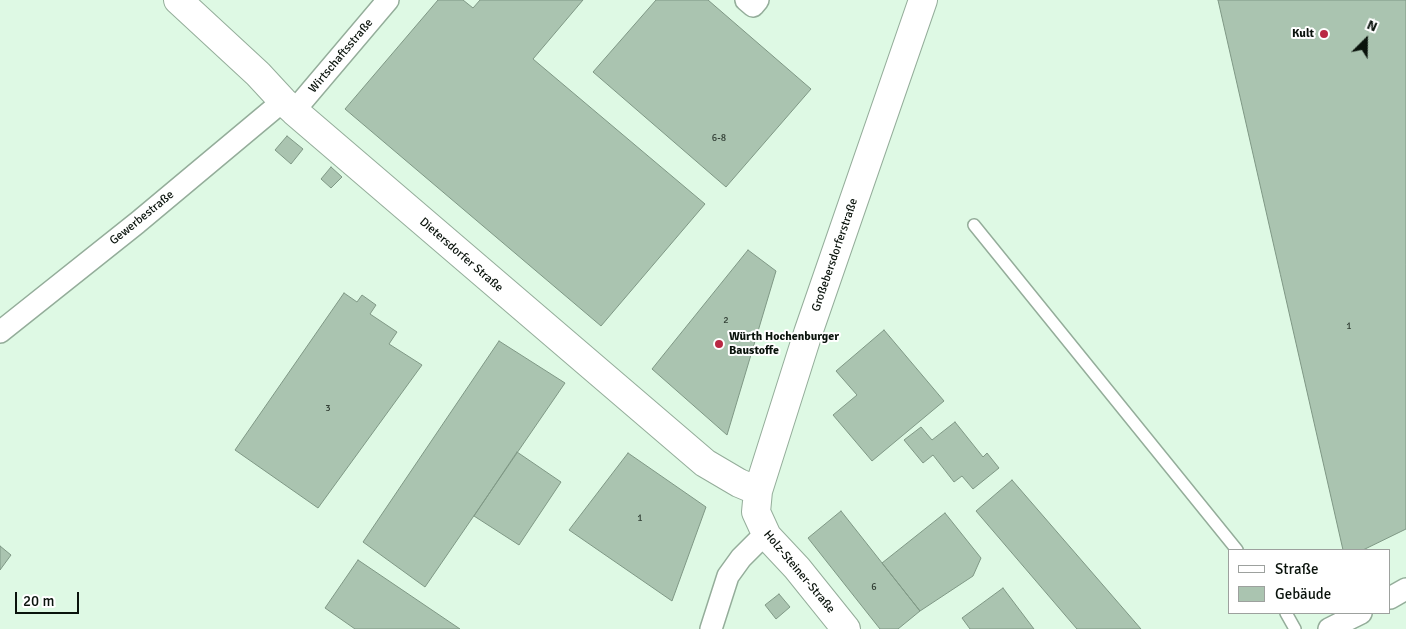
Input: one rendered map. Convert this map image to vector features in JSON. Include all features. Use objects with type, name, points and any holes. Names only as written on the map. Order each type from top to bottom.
[{"type":"street","name":"Dietersdorfer Straße","points":[[178,0],[258,74],[288,106],[705,463],[739,482],[760,513]]},
{"type":"street","name":"Wirtschaftsstraße","points":[[288,106],[388,0]]},
{"type":"street","points":[[746,0],[753,6],[758,0]]},
{"type":"street","name":"Großebersdorferstraße","points":[[760,513],[808,333],[924,0]]},
{"type":"street","name":"Gewerbestraße","points":[[0,332],[288,106]]},
{"type":"street","points":[[711,629],[728,576],[741,558],[757,542],[760,513]]},
{"type":"street","name":"Holz-Steiner-Straße","points":[[760,513],[797,568],[846,629]]},
{"type":"street","points":[[1391,597],[1406,589]]},
{"type":"street","points":[[1329,629],[1359,614]]},
{"type":"lane","points":[[974,225],[1236,549]]},
{"type":"lane","points":[[1287,614],[1295,629]]},
{"type":"building","points":[[438,0],[463,0],[473,8],[480,0],[583,0],[533,59],[705,204],[601,326],[345,109]]},
{"type":"building","points":[[656,0],[708,0],[811,89],[726,187],[593,72]]},
{"type":"building","points":[[1218,0],[1406,0],[1406,529],[1365,549],[1343,549]]},
{"type":"building","points":[[287,136],[303,149],[291,164],[275,150]]},
{"type":"building","points":[[331,167],[342,177],[331,188],[321,179]]},
{"type":"building","points":[[748,250],[776,271],[727,435],[652,369]]},
{"type":"building","points":[[344,293],[357,302],[362,295],[376,305],[370,314],[397,332],[389,344],[422,365],[318,508],[235,450]]},
{"type":"building","points":[[884,330],[944,401],[872,461],[833,415],[857,395],[836,371]]},
{"type":"building","points":[[499,341],[565,383],[425,587],[363,542]]},
{"type":"building","points":[[955,422],[983,457],[987,453],[999,468],[973,489],[962,476],[954,482],[933,455],[923,463],[904,440],[921,427],[932,440]]},
{"type":"building","points":[[517,452],[561,482],[519,545],[474,516]]},
{"type":"building","points":[[628,453],[706,507],[672,601],[569,530]]},
{"type":"building","points":[[1012,480],[1141,629],[1077,629],[976,511]]},
{"type":"building","points":[[841,511],[920,611],[898,629],[880,629],[808,538]]},
{"type":"building","points":[[945,513],[981,558],[973,576],[920,611],[882,563]]},
{"type":"building","points":[[0,546],[11,555],[0,570]]},
{"type":"building","points":[[358,560],[460,629],[355,629],[325,608]]},
{"type":"building","points":[[1003,588],[1034,629],[970,629],[962,618]]},
{"type":"building","points":[[779,594],[790,607],[776,619],[765,605]]},
{"type":"place","name":"Kult","points":[[1324,34]]},
{"type":"place","name":"Würth Hochenburger Baustoffe","points":[[719,344]]}]
